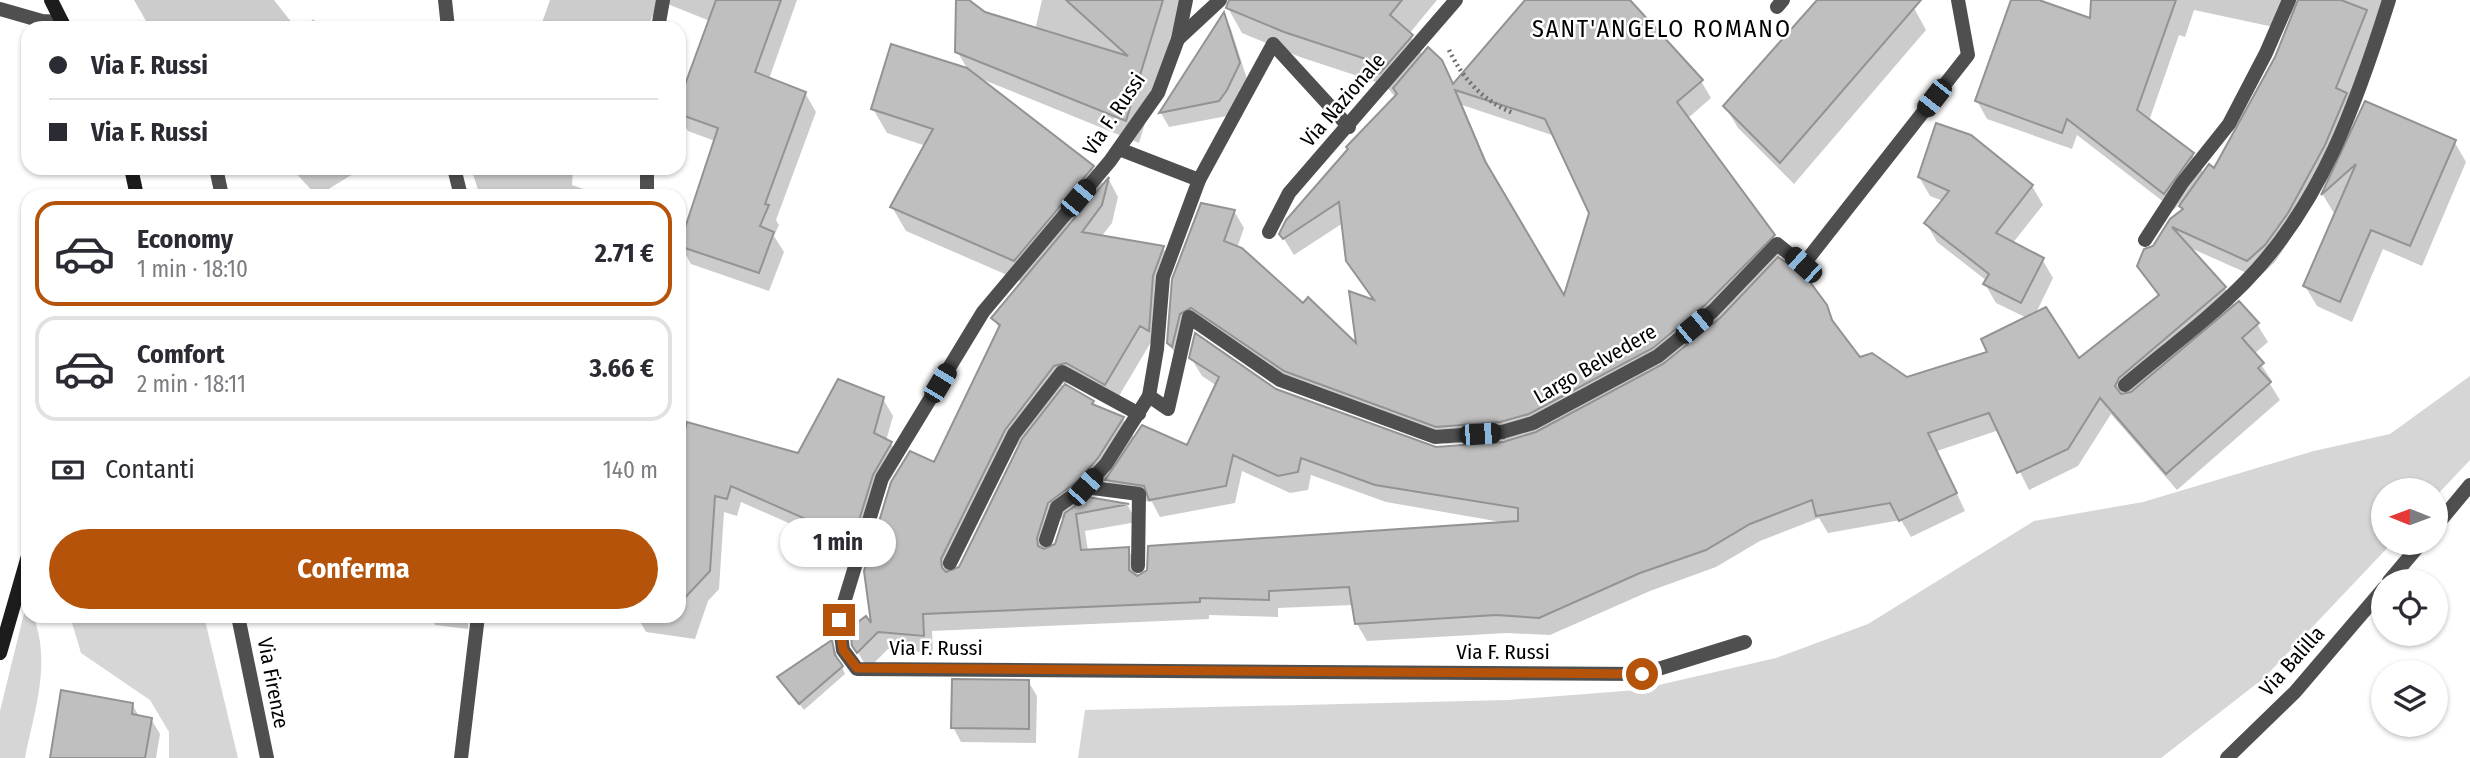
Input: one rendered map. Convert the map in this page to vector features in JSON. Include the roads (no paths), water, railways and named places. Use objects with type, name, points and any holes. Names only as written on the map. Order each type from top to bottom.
[{"type":"street","points":[[51,0],[61,21]]},
{"type":"street","points":[[445,0],[447,21]]},
{"type":"street","points":[[659,21],[663,0]]},
{"type":"street","name":"Via F. Russi","points":[[1186,0],[1178,39],[1158,93],[1119,149],[983,312],[882,478],[839,620],[843,650],[857,668],[1642,674],[1745,642]]},
{"type":"street","points":[[1178,39],[1220,0]]},
{"type":"street","name":"Via Nazionale","points":[[1269,232],[1289,193],[1349,127],[1456,0]]},
{"type":"street","name":"Largo Belvedere","points":[[1149,396],[1168,409],[1189,317],[1280,380],[1436,437],[1502,432],[1533,424],[1658,356],[1713,311],[1777,244],[1803,265],[1968,55],[1958,0]]},
{"type":"street","points":[[2145,240],[2182,183],[2229,124],[2266,53],[2289,0]]},
{"type":"street","points":[[2125,385],[2244,283],[2299,215],[2321,178],[2347,122],[2389,0]]},
{"type":"street","points":[[0,9],[42,21]]},
{"type":"street","points":[[1046,540],[1057,507],[1085,487],[1106,464],[1149,396],[1157,349],[1163,277],[1199,180],[1273,44],[1349,127]]},
{"type":"street","points":[[1119,149],[1199,180]]},
{"type":"street","points":[[950,563],[1014,434],[1062,372],[1139,414]]},
{"type":"street","points":[[2448,512],[2470,485]]},
{"type":"street","points":[[1085,487],[1139,494],[1138,566]]},
{"type":"street","points":[[2399,569],[2411,555]]},
{"type":"street","points":[[0,653],[21,580]]},
{"type":"street","name":"Via Balilla","points":[[2227,758],[2295,692],[2371,603]]},
{"type":"street","name":"Via Firenze","points":[[239,623],[267,758]]},
{"type":"street","points":[[461,758],[477,623]]},
{"type":"district","name":"SANT'ANGELO ROMANO","points":[[1662,29]]}]
